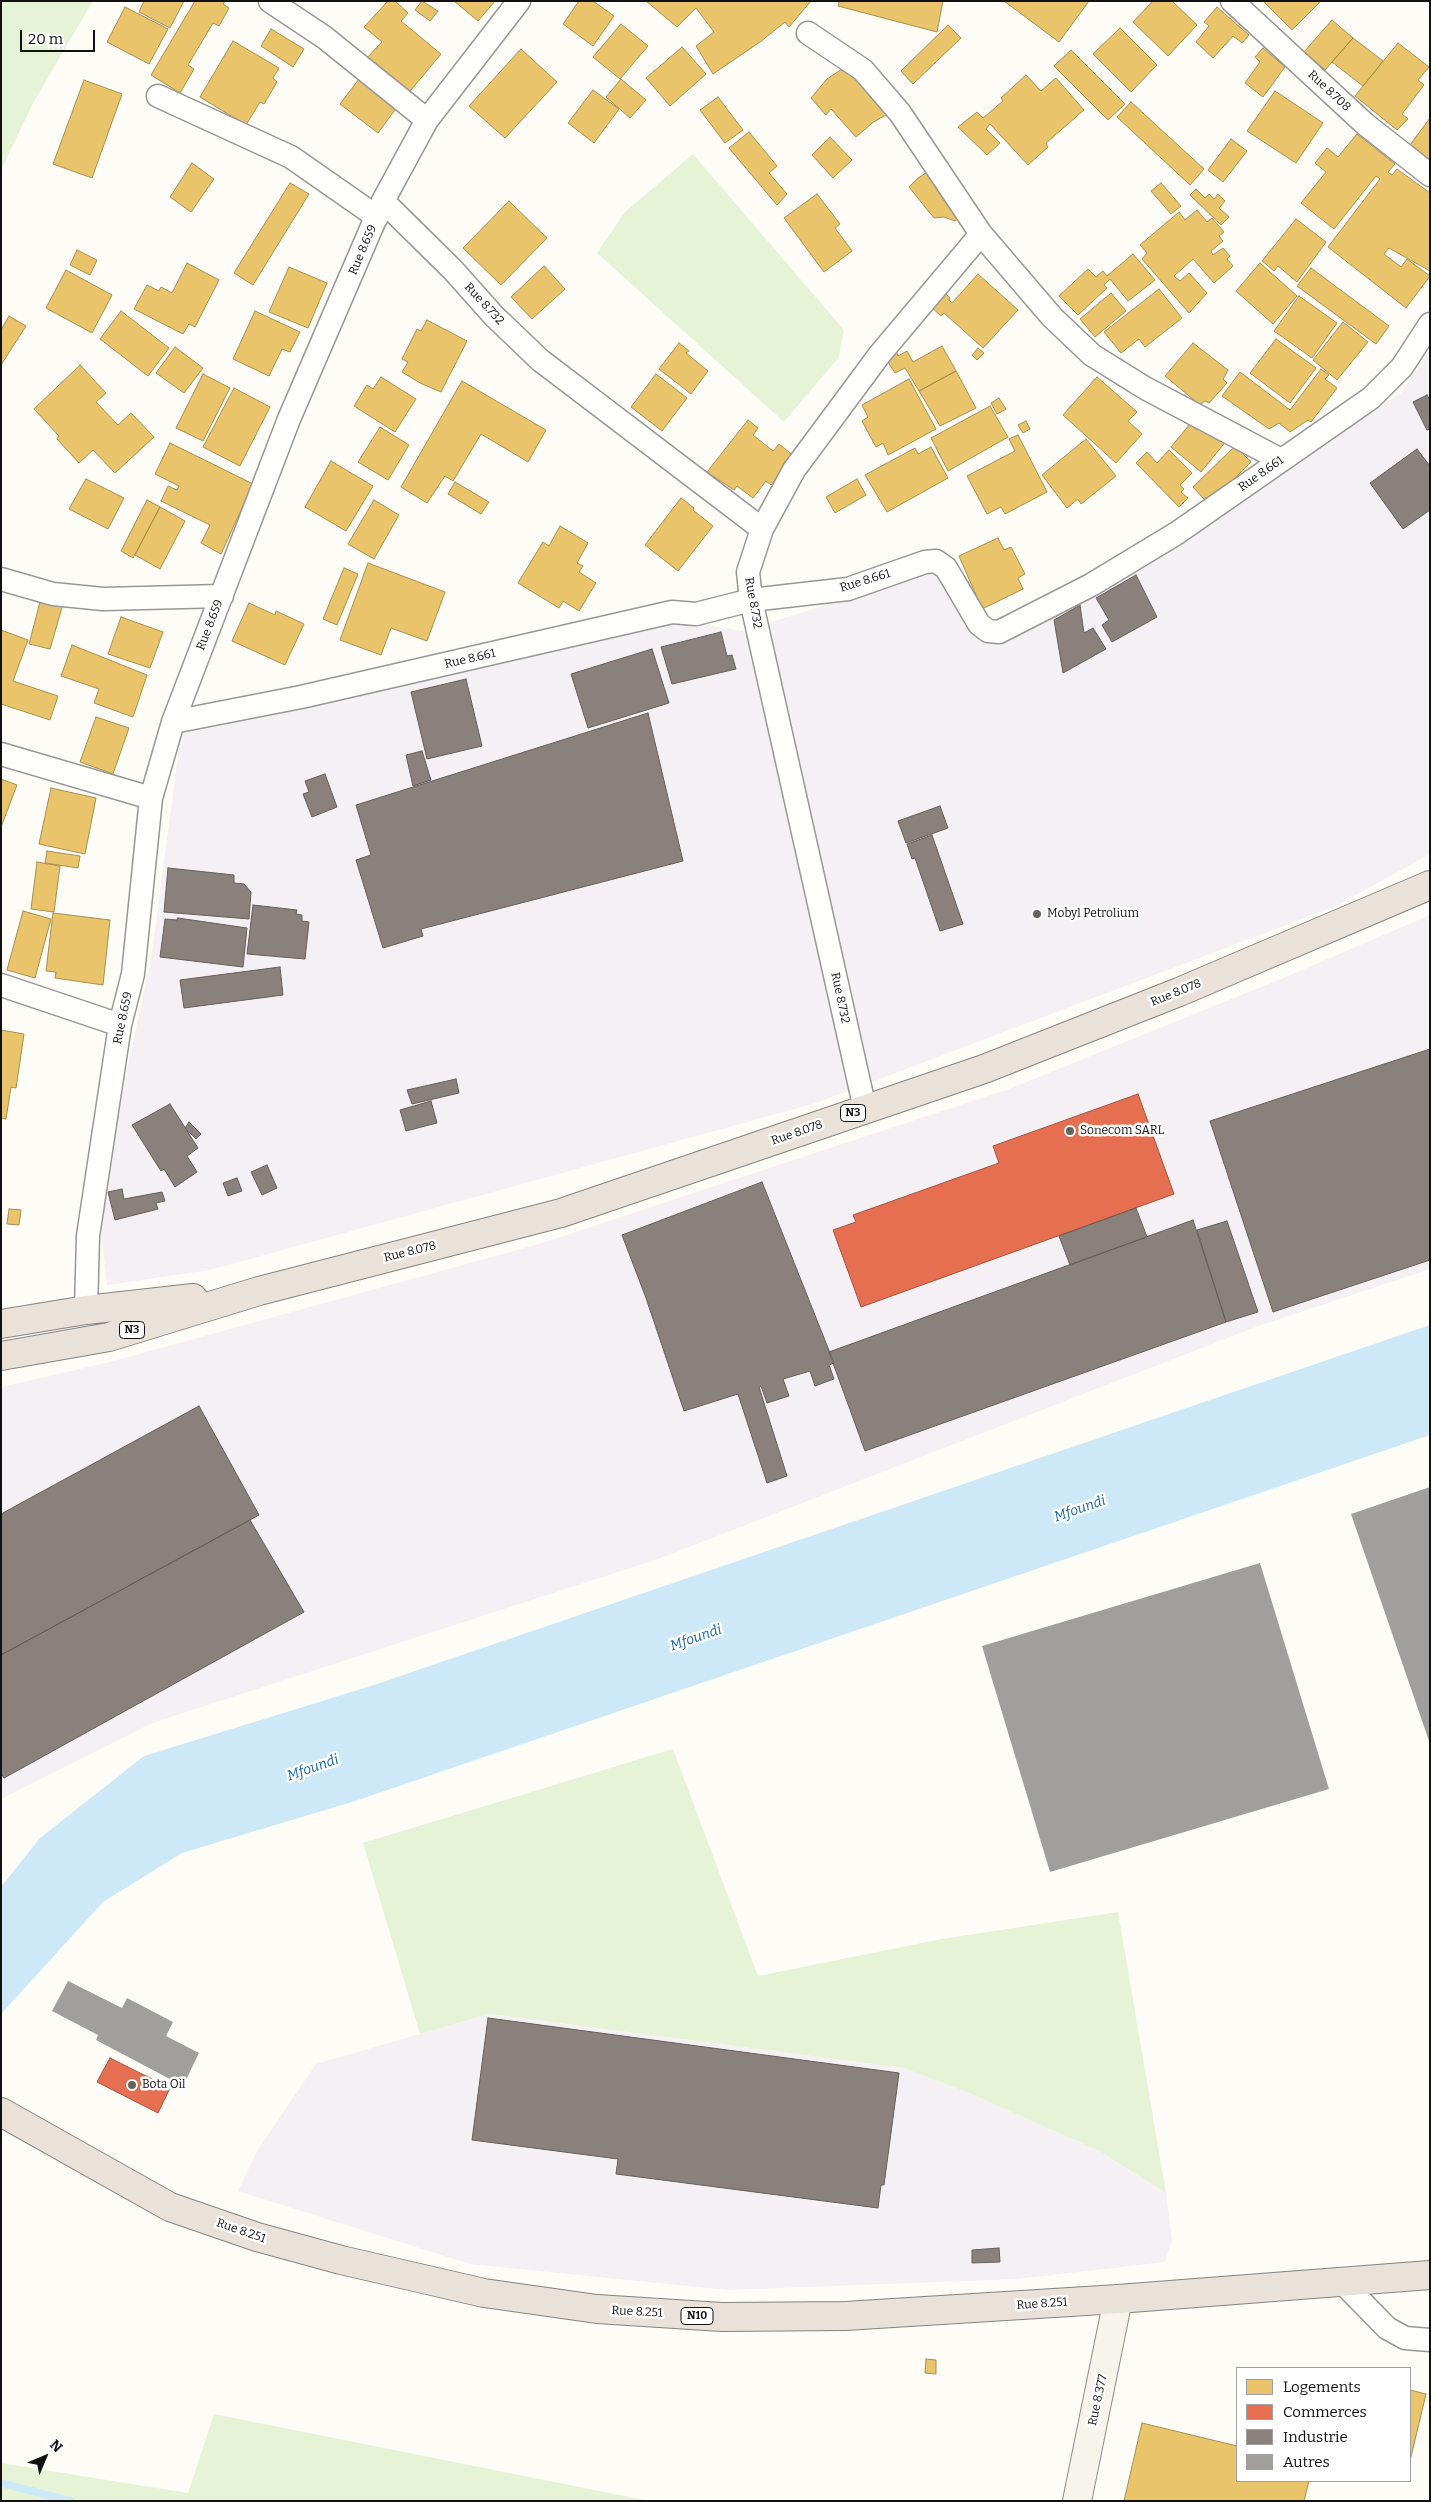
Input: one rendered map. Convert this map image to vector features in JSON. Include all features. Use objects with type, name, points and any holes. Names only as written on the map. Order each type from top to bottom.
[{"type":"highway","name":"Rue 8.078","points":[[1,1356],[109,1337],[259,1290],[561,1213],[984,1069],[1179,992],[1430,885]]},
{"type":"highway","name":"Rue 8.078","points":[[1,1324],[86,1310],[259,1290]]},
{"type":"highway","name":"Rue 8.251","points":[[1,2112],[170,2207],[257,2237],[331,2258],[484,2293],[598,2310],[722,2317],[845,2316],[1118,2299],[1430,2275]]},
{"type":"street","points":[[270,1],[324,37],[427,120]]},
{"type":"street","name":"Rue 8.659","points":[[86,1310],[88,1236],[120,1025],[133,974],[151,798],[173,722],[289,420],[380,209],[427,120],[519,1]]},
{"type":"street","name":"Rue 8.708","points":[[1232,1],[1365,124],[1430,175]]},
{"type":"street","points":[[808,32],[863,70],[900,113],[981,234],[1052,317],[1092,355],[1145,388],[1281,460]]},
{"type":"street","name":"Rue 8.732","points":[[158,96],[291,156],[380,209],[452,270],[494,316],[540,360],[762,528],[748,572],[751,600],[865,1110]]},
{"type":"street","points":[[762,528],[794,470],[880,354],[981,234]]},
{"type":"street","name":"Rue 8.661","points":[[173,722],[301,697],[672,612],[696,614],[751,600],[848,589],[925,562],[936,561],[946,568],[979,624],[988,631],[999,632],[1092,585],[1178,533],[1371,398],[1402,367],[1430,324]]},
{"type":"street","points":[[1,579],[53,594],[103,599],[222,596]]},
{"type":"street","points":[[1,754],[151,798]]},
{"type":"street","points":[[1,984],[120,1025]]},
{"type":"street","points":[[1341,2281],[1388,2328],[1405,2338],[1430,2340]]},
{"type":"street","name":"Rue 8.377","points":[[1077,2501],[1118,2299]]},
{"type":"shaded area","points":[[1430,349],[1430,854],[1334,907],[816,1103],[210,1270],[107,1285],[98,1204],[151,960],[181,734],[309,708],[383,685],[671,619],[743,631],[941,569],[980,632],[1197,531],[1401,393]]},
{"type":"shaded area","points":[[1430,915],[1430,1269],[1261,1325],[658,1559],[152,1723],[1,1799],[1,1387],[110,1362],[539,1244],[1009,1089],[1281,979]]},
{"type":"shaded area","points":[[489,2014],[904,2068],[971,2094],[1099,2151],[1166,2193],[1172,2240],[1165,2262],[1016,2279],[728,2290],[470,2264],[238,2191],[257,2151],[316,2064]]},
{"type":"green space","points":[[1,1],[93,1],[33,103],[1,170]]},
{"type":"green space","points":[[693,154],[844,330],[839,357],[784,422],[597,253],[625,212]]},
{"type":"green space","points":[[673,1749],[758,1976],[942,1939],[1118,1912],[1166,2193],[1099,2151],[971,2094],[904,2068],[489,2014],[420,2034],[363,1843]]},
{"type":"green space","points":[[214,2414],[650,2501],[1,2501],[1,2463],[188,2493]]},
{"type":"water","name":"Mfoundi","points":[[1430,1325],[1430,1435],[355,1801],[182,1853],[103,1902],[1,2014],[1,1887],[40,1838],[144,1756],[371,1686]]},
{"type":"building: Logements","points":[[144,1],[184,1],[170,28],[139,12]]},
{"type":"building: Logements","points":[[195,1],[225,1],[223,4],[229,8],[219,26],[213,23],[188,65],[194,69],[180,93],[151,75]]},
{"type":"building: Logements","points":[[388,1],[395,1],[408,13],[401,21],[441,54],[406,96],[363,62],[382,42],[364,27]]},
{"type":"building: Logements","points":[[422,1],[438,11],[430,21],[415,10]]},
{"type":"building: Logements","points":[[454,1],[495,1],[478,21]]},
{"type":"building: Logements","points":[[579,1],[593,1],[614,16],[593,46],[563,24]]},
{"type":"building: Logements","points":[[646,1],[811,1],[789,27],[785,22],[760,42],[713,74],[696,46],[714,32],[696,8],[677,27]]},
{"type":"building: Logements","points":[[839,1],[943,1],[937,32],[838,6]]},
{"type":"building: Logements","points":[[1004,1],[1089,1],[1059,42]]},
{"type":"building: Logements","points":[[1153,1],[1172,1],[1197,25],[1168,56],[1133,22]]},
{"type":"building: Logements","points":[[1263,1],[1321,1],[1292,30]]},
{"type":"building: Logements","points":[[125,7],[168,29],[149,64],[107,42]]},
{"type":"building: Logements","points":[[1217,7],[1249,35],[1242,43],[1233,36],[1213,58],[1196,42],[1209,26],[1204,22]]},
{"type":"building: Logements","points":[[1332,20],[1353,38],[1325,70],[1304,52]]},
{"type":"building: Logements","points":[[621,24],[648,46],[620,79],[593,57]]},
{"type":"building: Logements","points":[[948,25],[961,38],[913,84],[901,71]]},
{"type":"building: Logements","points":[[1120,28],[1157,65],[1131,92],[1093,54]]},
{"type":"building: Logements","points":[[271,29],[304,49],[293,67],[261,46]]},
{"type":"building: Logements","points":[[1353,38],[1383,61],[1363,86],[1332,62]]},
{"type":"building: Logements","points":[[233,41],[279,68],[273,78],[277,82],[264,104],[260,102],[246,125],[200,97]]},
{"type":"building: Logements","points":[[1398,43],[1429,67],[1418,80],[1424,85],[1402,114],[1408,119],[1397,130],[1355,96]]},
{"type":"building: Logements","points":[[682,47],[706,74],[670,106],[646,78]]},
{"type":"building: Logements","points":[[1263,48],[1285,67],[1263,97],[1245,83],[1260,62],[1255,57]]},
{"type":"building: Logements","points":[[521,49],[557,82],[505,138],[469,106]]},
{"type":"building: Logements","points":[[1071,50],[1125,104],[1108,120],[1054,66]]},
{"type":"building: Logements","points":[[848,65],[891,112],[872,123],[856,137],[831,109],[826,115],[811,98],[827,79]]},
{"type":"building: Logements","points":[[1026,75],[1041,91],[1056,78],[1084,110],[1046,143],[1048,147],[1028,165],[990,124],[986,129],[1000,143],[987,155],[958,127],[977,112],[983,118],[1003,101],[1001,98]]},
{"type":"building: Logements","points":[[359,79],[397,107],[378,133],[340,104]]},
{"type":"building: Logements","points":[[621,79],[646,100],[630,118],[606,97]]},
{"type":"building: Logements","points":[[84,80],[122,94],[92,178],[53,164]]},
{"type":"building: Logements","points":[[593,90],[619,109],[594,143],[568,123]]},
{"type":"building: Logements","points":[[1275,91],[1323,123],[1296,163],[1247,131]]},
{"type":"building: Logements","points":[[718,97],[743,130],[725,143],[700,110]]},
{"type":"building: Logements","points":[[1131,102],[1204,169],[1190,185],[1117,117]]},
{"type":"building: Logements","points":[[1430,118],[1430,160],[1410,145]]},
{"type":"building: Logements","points":[[749,132],[777,166],[769,173],[787,194],[777,205],[729,148]]},
{"type":"building: Logements","points":[[1357,134],[1395,164],[1388,172],[1392,175],[1397,169],[1430,193],[1430,271],[1389,248],[1384,254],[1401,267],[1407,259],[1430,276],[1406,308],[1328,247],[1380,179],[1376,176],[1334,229],[1301,203],[1326,172],[1315,163],[1327,148],[1338,157]]},
{"type":"building: Logements","points":[[830,137],[852,160],[833,178],[812,155]]},
{"type":"building: Logements","points":[[1231,139],[1247,151],[1223,182],[1208,170]]},
{"type":"building: Logements","points":[[192,163],[214,179],[191,212],[170,197]]},
{"type":"building: Logements","points":[[929,171],[964,214],[955,221],[944,217],[934,218],[909,187]]},
{"type":"building: Logements","points":[[290,183],[309,194],[253,285],[234,273]]},
{"type":"building: Logements","points":[[1161,183],[1181,206],[1171,214],[1151,191]]},
{"type":"building: Logements","points":[[1196,189],[1205,198],[1209,194],[1214,199],[1218,194],[1225,201],[1219,208],[1229,217],[1221,225],[1190,195]]},
{"type":"building: Logements","points":[[817,194],[840,224],[835,228],[852,251],[824,272],[784,218]]},
{"type":"building: Logements","points":[[509,201],[547,238],[501,285],[463,248]]},
{"type":"building: Logements","points":[[1197,210],[1207,222],[1212,218],[1224,232],[1219,236],[1223,241],[1211,251],[1213,255],[1223,248],[1230,256],[1227,259],[1233,266],[1214,283],[1193,259],[1174,276],[1180,281],[1189,273],[1207,293],[1189,313],[1142,259],[1147,253],[1140,245],[1179,212],[1185,220]]},
{"type":"building: Logements","points":[[1296,219],[1326,242],[1297,282],[1278,266],[1274,271],[1262,261]]},
{"type":"building: Logements","points":[[77,250],[97,260],[90,275],[70,265]]},
{"type":"building: Logements","points":[[1133,254],[1155,280],[1128,301],[1110,279],[1104,285],[1107,288],[1078,315],[1059,296],[1088,269],[1096,277],[1103,271],[1107,276]]},
{"type":"building: Logements","points":[[187,263],[219,280],[195,327],[189,324],[183,334],[134,309],[147,285],[159,291],[161,287],[172,293]]},
{"type":"building: Logements","points":[[1260,263],[1297,296],[1273,324],[1236,291]]},
{"type":"building: Logements","points":[[544,266],[565,289],[532,319],[511,297]]},
{"type":"building: Logements","points":[[289,267],[327,283],[308,328],[269,312]]},
{"type":"building: Logements","points":[[1311,268],[1389,326],[1376,344],[1297,286]]},
{"type":"building: Logements","points":[[66,270],[112,295],[92,333],[46,308]]},
{"type":"building: Logements","points":[[978,274],[1018,310],[983,348],[944,313],[941,316],[930,306],[943,291],[952,303]]},
{"type":"building: Logements","points":[[1159,289],[1182,318],[1145,347],[1139,339],[1121,353],[1104,332]]},
{"type":"building: Logements","points":[[1111,293],[1126,311],[1095,337],[1080,319]]},
{"type":"building: Logements","points":[[1299,296],[1337,323],[1312,358],[1274,331]]},
{"type":"building: Logements","points":[[121,311],[169,348],[148,376],[100,339]]},
{"type":"building: Logements","points":[[255,311],[300,332],[290,352],[282,349],[269,376],[233,359]]},
{"type":"building: Logements","points":[[9,316],[26,326],[1,365],[1,330]]},
{"type":"building: Logements","points":[[427,320],[467,341],[441,392],[420,383],[402,372],[408,362],[402,359],[417,329],[421,331]]},
{"type":"building: Logements","points":[[1343,322],[1368,342],[1337,380],[1313,360]]},
{"type":"building: Logements","points":[[1276,339],[1316,368],[1290,403],[1250,373]]},
{"type":"building: Logements","points":[[679,343],[689,351],[686,353],[708,371],[691,394],[659,369]]},
{"type":"building: Logements","points":[[1193,343],[1228,370],[1223,379],[1227,383],[1209,403],[1205,401],[1200,405],[1165,376]]},
{"type":"building: Logements","points":[[942,346],[956,371],[919,391],[905,368],[895,373],[886,359],[895,349],[898,356],[907,351],[913,362]]},
{"type":"building: Logements","points":[[175,347],[203,368],[184,393],[156,373]]},
{"type":"building: Logements","points":[[978,348],[984,353],[977,360],[972,355]]},
{"type":"building: Logements","points":[[80,365],[106,393],[96,402],[118,425],[131,413],[154,437],[115,473],[93,450],[79,463],[57,439],[59,436],[34,409]]},
{"type":"building: Logements","points":[[1321,369],[1329,375],[1325,379],[1337,388],[1311,422],[1308,420],[1290,432],[1279,423],[1269,429],[1222,396],[1240,372],[1290,410]]},
{"type":"building: Logements","points":[[956,371],[976,408],[940,426],[919,391]]},
{"type":"building: Logements","points":[[203,374],[230,388],[203,441],[176,428]]},
{"type":"building: Logements","points":[[656,374],[687,398],[662,431],[631,407]]},
{"type":"building: Logements","points":[[381,377],[416,399],[395,432],[354,406],[367,385],[373,389]]},
{"type":"building: Logements","points":[[1097,377],[1137,412],[1128,421],[1142,434],[1116,463],[1063,415]]},
{"type":"building: Logements","points":[[909,379],[936,429],[888,455],[883,443],[876,447],[862,421],[868,417],[862,405]]},
{"type":"building: Logements","points":[[462,381],[546,430],[528,462],[481,434],[453,481],[445,476],[427,503],[401,487]]},
{"type":"building: Logements","points":[[234,388],[270,407],[240,466],[203,447]]},
{"type":"building: Logements","points":[[999,398],[1006,409],[997,414],[991,403]]},
{"type":"building: Logements","points":[[990,406],[1008,437],[948,471],[931,438]]},
{"type":"building: Logements","points":[[748,420],[758,428],[753,435],[773,451],[779,444],[794,456],[771,485],[766,481],[753,498],[737,486],[734,490],[707,472]]},
{"type":"building: Logements","points":[[1026,421],[1030,429],[1023,433],[1018,425]]},
{"type":"building: Logements","points":[[1203,421],[1227,440],[1201,472],[1171,447],[1190,424],[1197,430]]},
{"type":"building: Logements","points":[[380,427],[409,445],[388,480],[358,462]]},
{"type":"building: Logements","points":[[1018,435],[1047,492],[1005,514],[1001,507],[987,514],[967,476],[1015,451],[1009,439]]},
{"type":"building: Logements","points":[[1086,439],[1116,476],[1081,504],[1078,499],[1067,508],[1042,475]]},
{"type":"building: Logements","points":[[170,443],[253,484],[221,554],[201,543],[210,525],[161,501],[168,486],[177,490],[179,486],[155,474]]},
{"type":"building: Logements","points":[[1235,446],[1251,462],[1223,490],[1204,499],[1193,487]]},
{"type":"building: Logements","points":[[931,447],[948,478],[887,512],[865,475],[915,448],[918,454]]},
{"type":"building: Logements","points":[[1169,450],[1192,473],[1180,485],[1184,489],[1181,492],[1188,498],[1179,507],[1136,463],[1147,452],[1157,463]]},
{"type":"building: Logements","points":[[331,461],[373,486],[346,531],[305,507]]},
{"type":"building: Logements","points":[[86,479],[124,498],[108,529],[69,509]]},
{"type":"building: Logements","points":[[857,479],[866,495],[835,513],[826,497]]},
{"type":"building: Logements","points":[[455,482],[489,502],[481,514],[448,494]]},
{"type":"building: Logements","points":[[681,498],[713,526],[678,571],[645,545]]},
{"type":"building: Logements","points":[[147,500],[160,507],[133,558],[121,551]]},
{"type":"building: Logements","points":[[374,500],[399,515],[374,559],[348,544]]},
{"type":"building: Logements","points":[[160,507],[185,521],[160,569],[135,555]]},
{"type":"building: Logements","points":[[560,526],[588,543],[577,563],[583,566],[579,572],[596,583],[579,611],[563,601],[559,608],[518,583],[543,542],[549,546]]},
{"type":"building: Logements","points":[[998,538],[1004,550],[1011,547],[1025,574],[1018,578],[1023,589],[982,609],[959,556]]},
{"type":"building: Logements","points":[[368,563],[445,592],[427,641],[391,628],[381,655],[340,640]]},
{"type":"building: Logements","points":[[344,568],[358,574],[337,625],[323,619]]},
{"type":"building: Logements","points":[[41,598],[63,604],[50,649],[29,644]]},
{"type":"building: Logements","points":[[249,603],[275,615],[276,611],[304,624],[285,665],[232,641]]},
{"type":"building: Logements","points":[[121,617],[163,632],[150,668],[108,654]]},
{"type":"building: Logements","points":[[1,630],[28,640],[13,681],[58,696],[50,720],[1,704]]},
{"type":"building: Logements","points":[[72,645],[147,675],[133,717],[94,703],[99,689],[61,676]]},
{"type":"building: Logements","points":[[96,717],[129,728],[113,774],[80,762]]},
{"type":"building: Logements","points":[[1,779],[17,785],[1,827]]},
{"type":"building: Logements","points":[[51,788],[96,798],[85,854],[39,844]]},
{"type":"building: Logements","points":[[47,851],[80,856],[78,868],[45,863]]},
{"type":"building: Logements","points":[[37,862],[60,866],[54,912],[31,909]]},
{"type":"building: Logements","points":[[23,911],[51,919],[35,978],[7,970]]},
{"type":"building: Logements","points":[[53,913],[110,920],[103,985],[55,978],[56,972],[46,971]]},
{"type":"building: Logements","points":[[1,1030],[24,1034],[16,1088],[11,1087],[6,1119],[1,1118]]},
{"type":"building: Logements","points":[[9,1209],[21,1210],[19,1225],[7,1224]]},
{"type":"building: Logements","points":[[926,2359],[936,2360],[936,2374],[925,2373]]},
{"type":"building: Logements","points":[[1411,2390],[1426,2394],[1411,2457]]},
{"type":"building: Logements","points":[[1142,2423],[1236,2446],[1236,2482],[1309,2482],[1304,2501],[1124,2501]]},
{"type":"building: Commerces","points":[[1138,1094],[1174,1194],[861,1307],[833,1230],[856,1222],[853,1215],[999,1163],[993,1146]]},
{"type":"building: Commerces","points":[[110,2058],[170,2088],[158,2113],[97,2082]]},
{"type":"building: Industrie","points":[[1427,395],[1430,400],[1430,429],[1427,430],[1413,402]]},
{"type":"building: Industrie","points":[[1417,449],[1430,466],[1430,510],[1403,529],[1370,483]]},
{"type":"building: Industrie","points":[[1136,575],[1157,617],[1112,642],[1102,625],[1109,620],[1096,598]]},
{"type":"building: Industrie","points":[[1080,605],[1084,633],[1093,628],[1106,649],[1063,673],[1054,620]]},
{"type":"building: Industrie","points":[[721,632],[727,656],[732,655],[736,669],[672,684],[661,647]]},
{"type":"building: Industrie","points":[[652,649],[669,703],[588,728],[571,674]]},
{"type":"building: Industrie","points":[[466,679],[482,746],[427,759],[411,692]]},
{"type":"building: Industrie","points":[[648,713],[683,861],[421,929],[423,936],[383,948],[356,860],[371,855],[356,805]]},
{"type":"building: Industrie","points":[[422,751],[431,780],[413,786],[406,755]]},
{"type":"building: Industrie","points":[[325,774],[337,807],[312,817],[303,794],[309,792],[305,781]]},
{"type":"building: Industrie","points":[[940,806],[948,828],[906,843],[898,821]]},
{"type":"building: Industrie","points":[[932,835],[963,924],[940,931],[915,858],[912,859],[907,844]]},
{"type":"building: Industrie","points":[[168,868],[234,875],[234,883],[244,884],[251,892],[249,919],[164,912]]},
{"type":"building: Industrie","points":[[253,905],[297,910],[296,914],[302,915],[302,921],[309,922],[305,959],[247,954]]},
{"type":"building: Industrie","points":[[178,918],[247,928],[243,967],[160,957],[165,919],[177,920]]},
{"type":"building: Industrie","points":[[280,967],[283,995],[184,1008],[180,980]]},
{"type":"building: Industrie","points":[[1430,1049],[1430,1260],[1273,1312],[1210,1121]]},
{"type":"building: Industrie","points":[[456,1079],[459,1093],[412,1104],[407,1090]]},
{"type":"building: Industrie","points":[[431,1101],[437,1123],[406,1131],[400,1110]]},
{"type":"building: Industrie","points":[[170,1104],[198,1148],[187,1156],[197,1172],[175,1187],[164,1169],[161,1171],[132,1125]]},
{"type":"building: Industrie","points":[[189,1122],[201,1134],[196,1139],[185,1128]]},
{"type":"building: Industrie","points":[[267,1165],[277,1188],[262,1195],[251,1172]]},
{"type":"building: Industrie","points":[[237,1178],[242,1191],[228,1196],[223,1183]]},
{"type":"building: Industrie","points":[[762,1182],[834,1363],[829,1365],[834,1379],[815,1386],[810,1371],[783,1379],[789,1396],[767,1403],[761,1386],[759,1387],[787,1476],[767,1483],[738,1394],[684,1411],[646,1298],[622,1235]]},
{"type":"building: Industrie","points":[[122,1189],[124,1199],[162,1192],[165,1201],[156,1203],[158,1209],[115,1220],[108,1192]]},
{"type":"building: Industrie","points":[[1136,1208],[1147,1237],[1070,1265],[1059,1236]]},
{"type":"building: Industrie","points":[[1193,1220],[1226,1322],[865,1451],[829,1352]]},
{"type":"building: Industrie","points":[[1227,1221],[1258,1312],[1226,1322],[1197,1230]]},
{"type":"building: Industrie","points":[[199,1406],[259,1515],[1,1655],[1,1514]]},
{"type":"building: Industrie","points":[[250,1520],[304,1612],[4,1778],[1,1773],[1,1655]]},
{"type":"building: Industrie","points":[[488,2018],[899,2073],[884,2185],[881,2185],[878,2208],[616,2174],[618,2159],[472,2140]]},
{"type":"building: Industrie","points":[[999,2248],[1000,2262],[972,2263],[972,2250]]},
{"type":"building: Autres","points":[[1430,1487],[1430,1741],[1429,1741],[1351,1514]]},
{"type":"building: Autres","points":[[1260,1563],[1329,1789],[1050,1872],[982,1646]]},
{"type":"building: Autres","points":[[68,1981],[122,2008],[127,1998],[173,2022],[166,2036],[199,2053],[183,2086],[96,2040],[98,2035],[52,2011]]},
{"type":"waterway","points":[[1,2483],[70,2501]]},
{"type":"place","name":"Mobyl Petrolium","points":[[1037,914]]},
{"type":"place","name":"Sonecom SARL","points":[[1070,1131]]},
{"type":"place","name":"Bota Oil","points":[[132,2085]]}]
